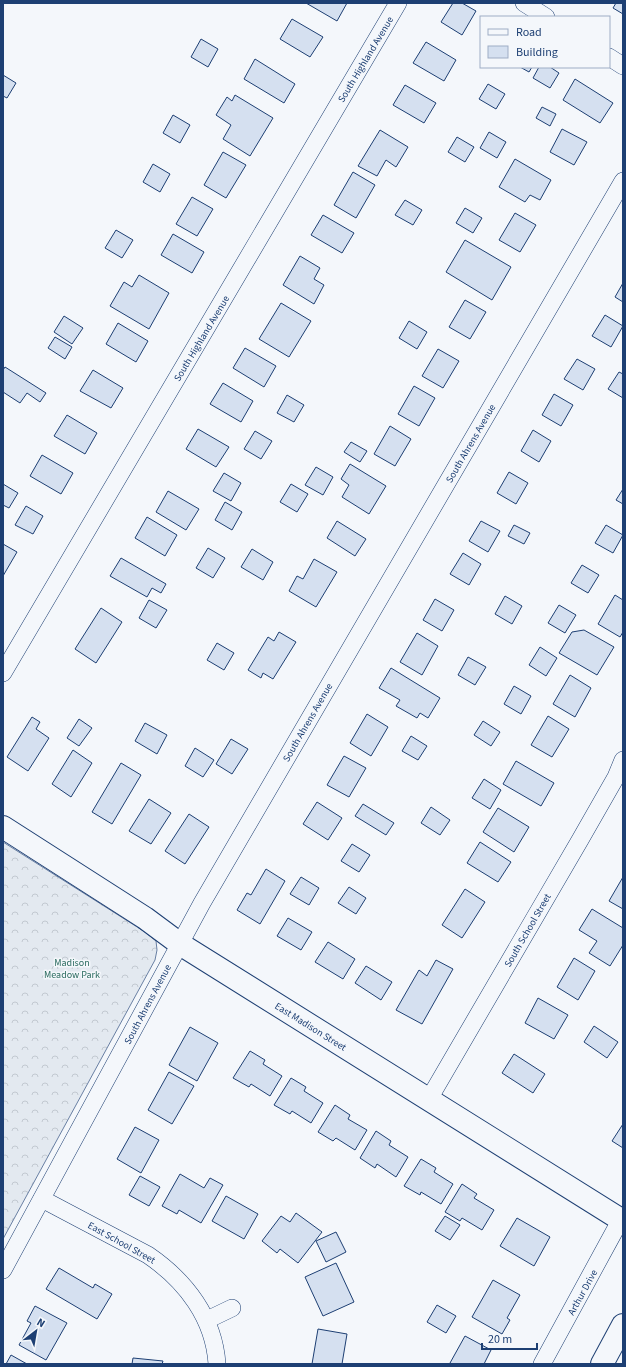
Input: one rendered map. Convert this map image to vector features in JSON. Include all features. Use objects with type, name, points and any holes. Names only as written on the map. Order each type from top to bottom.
[{"type":"street","name":"South Highland Avenue","points":[[3,673],[398,3]]},
{"type":"street","points":[[524,3],[544,16]]},
{"type":"street","points":[[610,58],[623,66]]},
{"type":"street","name":"South Ahrens Avenue","points":[[3,1270],[202,903],[623,181]]},
{"type":"street","name":"South School Street","points":[[429,1099],[580,840],[616,777],[623,760]]},
{"type":"street","name":"East Madison Street","points":[[3,827],[145,918],[180,944],[622,1220]]},
{"type":"street","name":"East School Street","points":[[42,1198],[159,1262],[186,1288],[207,1320],[216,1347],[218,1364]]},
{"type":"street","name":"Arthur Drive","points":[[542,1364],[622,1220]]},
{"type":"street","points":[[207,1320],[232,1308]]},
{"type":"street","points":[[602,1364],[623,1325]]},
{"type":"green space","name":"Madison Meadow Park","points":[[3,842],[145,932],[156,941],[157,950],[155,960],[3,1239]]},
{"type":"building","points":[[306,3],[347,3],[337,21]]},
{"type":"building","points":[[453,3],[462,3],[476,11],[462,35],[441,22]]},
{"type":"building","points":[[616,3],[623,3],[623,14],[613,8]]},
{"type":"building","points":[[292,19],[323,37],[310,57],[280,39]]},
{"type":"building","points":[[201,39],[218,49],[208,67],[191,57]]},
{"type":"building","points":[[426,42],[456,60],[444,81],[413,63]]},
{"type":"building","points":[[255,59],[295,84],[284,103],[244,79]]},
{"type":"building","points":[[522,68],[531,68],[529,72]]},
{"type":"building","points":[[538,68],[552,68],[559,73],[550,88],[533,78]]},
{"type":"building","points":[[3,75],[16,83],[7,98],[3,96]]},
{"type":"building","points":[[575,79],[613,103],[600,123],[563,100]]},
{"type":"building","points":[[488,84],[505,94],[496,109],[479,99]]},
{"type":"building","points":[[405,85],[436,103],[424,123],[393,105]]},
{"type":"building","points":[[235,95],[273,118],[250,156],[223,139],[231,125],[216,115],[227,97],[232,101]]},
{"type":"building","points":[[542,107],[556,114],[550,126],[536,118]]},
{"type":"building","points":[[173,115],[190,125],[180,143],[163,133]]},
{"type":"building","points":[[562,129],[587,142],[574,165],[550,152]]},
{"type":"building","points":[[380,130],[408,147],[396,167],[386,160],[377,176],[358,166]]},
{"type":"building","points":[[489,132],[506,142],[497,158],[480,148]]},
{"type":"building","points":[[457,137],[474,147],[465,162],[448,152]]},
{"type":"building","points":[[223,152],[246,165],[226,198],[204,185]]},
{"type":"building","points":[[515,159],[551,180],[540,200],[530,195],[525,202],[499,187]]},
{"type":"building","points":[[153,164],[170,174],[160,192],[143,182]]},
{"type":"building","points":[[353,172],[375,185],[356,218],[334,205]]},
{"type":"building","points":[[192,197],[213,209],[197,236],[176,224]]},
{"type":"building","points":[[405,200],[422,210],[413,225],[395,215]]},
{"type":"building","points":[[465,208],[482,218],[473,233],[456,223]]},
{"type":"building","points":[[515,213],[536,225],[520,252],[499,240]]},
{"type":"building","points":[[323,215],[354,233],[342,253],[311,235]]},
{"type":"building","points":[[116,230],[133,240],[122,258],[105,248]]},
{"type":"building","points":[[173,234],[204,252],[192,273],[161,255]]},
{"type":"building","points":[[465,240],[511,267],[492,300],[446,272]]},
{"type":"building","points":[[300,256],[320,268],[314,279],[324,285],[314,304],[283,285]]},
{"type":"building","points":[[139,275],[169,293],[149,329],[110,306],[124,282],[132,287]]},
{"type":"building","points":[[623,283],[623,302],[615,297]]},
{"type":"building","points":[[465,300],[486,312],[470,339],[449,327]]},
{"type":"building","points":[[281,303],[311,321],[289,357],[259,339]]},
{"type":"building","points":[[605,315],[623,326],[611,347],[592,336]]},
{"type":"building","points":[[64,316],[83,328],[72,344],[54,332]]},
{"type":"building","points":[[409,321],[427,332],[417,349],[399,338]]},
{"type":"building","points":[[118,323],[148,341],[136,362],[106,344]]},
{"type":"building","points":[[55,337],[72,347],[65,359],[48,348]]},
{"type":"building","points":[[245,348],[276,366],[264,387],[233,368]]},
{"type":"building","points":[[438,349],[459,361],[443,388],[422,376]]},
{"type":"building","points":[[577,359],[595,369],[583,390],[564,379]]},
{"type":"building","points":[[5,367],[46,393],[40,402],[27,393],[20,403],[3,392],[3,370]]},
{"type":"building","points":[[93,370],[123,388],[111,408],[80,391]]},
{"type":"building","points":[[619,372],[623,374],[623,398],[608,389]]},
{"type":"building","points":[[223,383],[253,401],[241,422],[210,404]]},
{"type":"building","points":[[414,386],[435,398],[419,426],[398,414]]},
{"type":"building","points":[[554,394],[573,405],[561,426],[542,415]]},
{"type":"building","points":[[287,395],[304,405],[294,422],[277,413]]},
{"type":"building","points":[[67,415],[97,433],[85,454],[54,436]]},
{"type":"building","points":[[390,426],[411,439],[395,466],[374,454]]},
{"type":"building","points":[[198,429],[229,447],[216,467],[186,449]]},
{"type":"building","points":[[533,430],[551,441],[539,462],[521,451]]},
{"type":"building","points":[[255,431],[272,441],[261,459],[244,449]]},
{"type":"building","points":[[351,442],[367,451],[360,462],[344,452]]},
{"type":"building","points":[[42,455],[73,473],[61,494],[30,476]]},
{"type":"building","points":[[350,464],[386,486],[369,514],[342,497],[349,485],[341,479]]},
{"type":"building","points":[[316,467],[333,477],[323,495],[305,485]]},
{"type":"building","points":[[509,472],[528,483],[516,504],[497,493]]},
{"type":"building","points":[[224,473],[241,483],[231,501],[213,491]]},
{"type":"building","points":[[3,484],[18,493],[9,508],[3,505]]},
{"type":"building","points":[[291,484],[308,494],[297,512],[280,502]]},
{"type":"building","points":[[623,489],[623,504],[616,500]]},
{"type":"building","points":[[168,491],[199,509],[186,530],[156,512]]},
{"type":"building","points":[[225,502],[242,512],[232,530],[215,520]]},
{"type":"building","points":[[26,506],[43,516],[33,534],[15,525]]},
{"type":"building","points":[[147,517],[177,535],[165,556],[135,538]]},
{"type":"building","points":[[337,521],[366,539],[355,556],[327,538]]},
{"type":"building","points":[[481,521],[500,531],[488,552],[469,541]]},
{"type":"building","points":[[514,525],[530,533],[524,544],[508,536]]},
{"type":"building","points":[[606,525],[623,535],[613,553],[595,543]]},
{"type":"building","points":[[3,544],[17,552],[3,576]]},
{"type":"building","points":[[208,548],[225,558],[213,578],[196,568]]},
{"type":"building","points":[[252,549],[273,562],[263,580],[241,567]]},
{"type":"building","points":[[463,553],[481,564],[469,585],[450,574]]},
{"type":"building","points":[[121,558],[166,584],[161,593],[152,588],[147,597],[110,576]]},
{"type":"building","points":[[314,559],[337,572],[316,607],[289,591],[297,576],[303,579]]},
{"type":"building","points":[[582,565],[599,575],[588,593],[571,583]]},
{"type":"building","points":[[615,595],[623,600],[623,632],[620,637],[598,624]]},
{"type":"building","points":[[505,596],[522,606],[512,624],[495,614]]},
{"type":"building","points":[[435,599],[454,610],[442,631],[423,620]]},
{"type":"building","points":[[149,600],[167,610],[156,628],[139,618]]},
{"type":"building","points":[[559,605],[576,615],[565,633],[548,623]]},
{"type":"building","points":[[101,608],[122,622],[96,663],[75,649]]},
{"type":"building","points":[[584,630],[614,647],[597,675],[559,653],[572,632]]},
{"type":"building","points":[[279,632],[296,642],[273,679],[263,673],[261,678],[248,670],[268,637],[274,641]]},
{"type":"building","points":[[417,633],[438,646],[422,675],[400,662]]},
{"type":"building","points":[[217,643],[234,653],[224,670],[207,660]]},
{"type":"building","points":[[540,647],[557,658],[546,676],[529,665]]},
{"type":"building","points":[[468,657],[486,667],[475,685],[458,675]]},
{"type":"building","points":[[391,668],[440,698],[428,718],[420,713],[417,718],[396,706],[400,700],[379,688]]},
{"type":"building","points":[[570,675],[591,688],[575,717],[553,704]]},
{"type":"building","points":[[514,686],[531,696],[521,714],[504,704]]},
{"type":"building","points":[[367,714],[388,727],[371,756],[350,743]]},
{"type":"building","points":[[548,716],[569,729],[552,757],[531,745]]},
{"type":"building","points":[[32,717],[40,722],[36,729],[49,738],[28,771],[7,757]]},
{"type":"building","points":[[79,719],[92,728],[79,746],[67,738]]},
{"type":"building","points":[[483,721],[500,732],[491,746],[474,735]]},
{"type":"building","points":[[145,723],[167,735],[157,754],[135,741]]},
{"type":"building","points":[[411,736],[427,746],[418,760],[402,751]]},
{"type":"building","points":[[231,739],[248,749],[232,774],[216,764]]},
{"type":"building","points":[[195,748],[214,760],[203,777],[185,766]]},
{"type":"building","points":[[73,750],[92,763],[71,797],[52,784]]},
{"type":"building","points":[[344,756],[366,768],[349,797],[327,785]]},
{"type":"building","points":[[516,761],[554,783],[541,806],[503,784]]},
{"type":"building","points":[[121,763],[141,775],[112,824],[92,812]]},
{"type":"building","points":[[484,779],[501,790],[490,809],[472,798]]},
{"type":"building","points":[[149,799],[171,813],[151,844],[129,831]]},
{"type":"building","points":[[317,802],[342,818],[328,840],[303,824]]},
{"type":"building","points":[[363,804],[394,823],[386,835],[355,816]]},
{"type":"building","points":[[431,807],[450,820],[440,835],[421,823]]},
{"type":"building","points":[[498,808],[529,827],[514,852],[483,832]]},
{"type":"building","points":[[189,814],[209,827],[185,864],[165,851]]},
{"type":"building","points":[[480,842],[511,862],[498,882],[467,863]]},
{"type":"building","points":[[352,844],[370,855],[359,872],[341,861]]},
{"type":"building","points":[[266,869],[285,881],[260,924],[237,910],[247,893],[251,895]]},
{"type":"building","points":[[301,877],[319,888],[309,905],[290,894]]},
{"type":"building","points":[[623,877],[623,909],[609,901]]},
{"type":"building","points":[[349,887],[366,898],[356,914],[338,903]]},
{"type":"building","points":[[465,889],[485,902],[462,938],[442,925]]},
{"type":"building","points":[[592,909],[623,928],[623,945],[610,966],[589,953],[597,941],[579,930]]},
{"type":"building","points":[[288,918],[312,932],[301,950],[277,936]]},
{"type":"building","points":[[328,942],[355,959],[343,979],[315,962]]},
{"type":"building","points":[[574,958],[595,971],[578,1000],[557,987]]},
{"type":"building","points":[[436,960],[453,969],[422,1024],[396,1010],[419,970],[427,976]]},
{"type":"building","points":[[366,966],[392,982],[381,1000],[355,983]]},
{"type":"building","points":[[538,998],[568,1015],[554,1039],[525,1023]]},
{"type":"building","points":[[594,1026],[618,1042],[607,1058],[584,1042]]},
{"type":"building","points":[[190,1027],[218,1043],[197,1081],[169,1065]]},
{"type":"building","points":[[250,1051],[265,1060],[263,1064],[282,1076],[270,1096],[251,1084],[249,1087],[233,1078]]},
{"type":"building","points":[[514,1054],[545,1074],[533,1093],[502,1073]]},
{"type":"building","points":[[169,1072],[194,1086],[172,1124],[148,1110]]},
{"type":"building","points":[[291,1078],[306,1087],[304,1091],[323,1103],[311,1123],[292,1111],[290,1114],[274,1105]]},
{"type":"building","points":[[335,1105],[350,1115],[348,1119],[367,1130],[355,1150],[336,1138],[333,1141],[318,1132]]},
{"type":"building","points":[[623,1124],[623,1148],[612,1141]]},
{"type":"building","points":[[135,1127],[159,1140],[141,1173],[117,1159]]},
{"type":"building","points":[[376,1131],[391,1141],[389,1145],[408,1157],[396,1177],[377,1164],[375,1168],[360,1158]]},
{"type":"building","points":[[421,1159],[436,1168],[434,1172],[453,1184],[441,1204],[421,1192],[420,1195],[404,1186]]},
{"type":"building","points":[[180,1174],[204,1188],[210,1178],[223,1185],[201,1223],[179,1210],[177,1214],[162,1206]]},
{"type":"building","points":[[140,1176],[160,1187],[149,1206],[129,1195]]},
{"type":"building","points":[[462,1184],[477,1194],[474,1198],[494,1210],[482,1230],[462,1218],[460,1221],[445,1212]]},
{"type":"building","points":[[226,1196],[258,1214],[244,1239],[212,1221]]},
{"type":"building","points":[[296,1213],[322,1232],[298,1263],[280,1249],[277,1253],[262,1241],[281,1216],[290,1222]]},
{"type":"building","points":[[445,1216],[460,1225],[450,1240],[435,1231]]},
{"type":"building","points":[[517,1218],[550,1237],[534,1266],[500,1246]]},
{"type":"building","points":[[336,1232],[346,1252],[326,1262],[316,1241]]},
{"type":"building","points":[[336,1263],[354,1302],[323,1316],[305,1277]]},
{"type":"building","points":[[59,1268],[93,1288],[95,1284],[112,1294],[97,1319],[46,1289]]},
{"type":"building","points":[[493,1280],[520,1295],[507,1318],[510,1320],[502,1334],[472,1317]]},
{"type":"building","points":[[437,1305],[456,1316],[446,1333],[427,1322]]},
{"type":"building","points":[[35,1306],[67,1323],[46,1360],[19,1345],[31,1323],[27,1321]]},
{"type":"building","points":[[318,1329],[347,1334],[342,1364],[312,1364]]},
{"type":"building","points":[[465,1336],[491,1350],[484,1364],[450,1363]]},
{"type":"building","points":[[11,1355],[27,1364],[6,1364]]},
{"type":"building","points":[[133,1358],[163,1361],[162,1364],[132,1364]]}]
